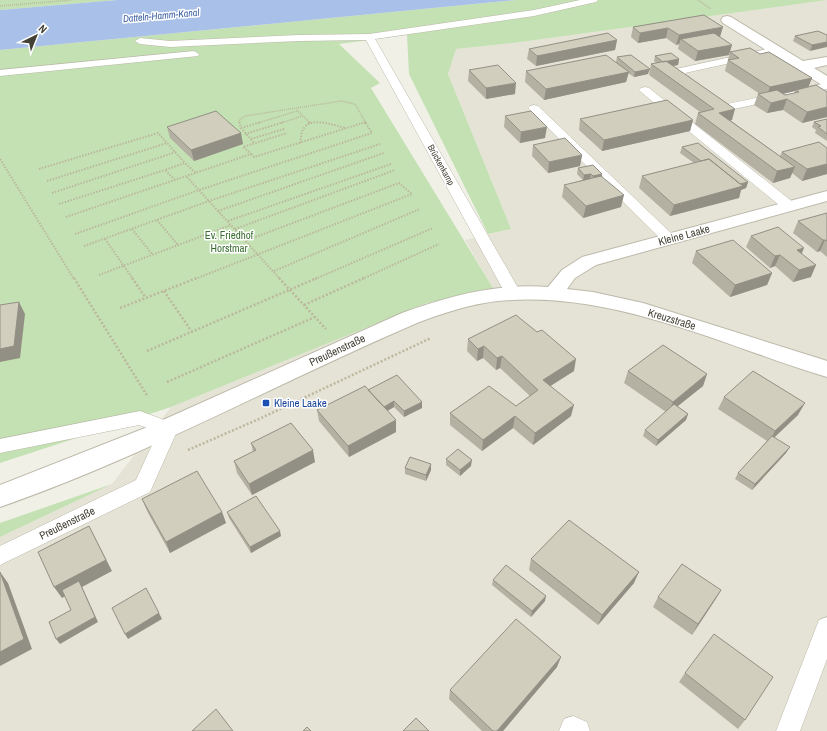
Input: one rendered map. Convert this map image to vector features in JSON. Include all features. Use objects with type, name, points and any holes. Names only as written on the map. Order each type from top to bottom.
[{"type":"street","points":[[727,20],[827,82]]},
{"type":"street","points":[[801,66],[827,61]]},
{"type":"street","name":"Kleine Laake","points":[[554,293],[562,279],[575,268],[588,261],[827,196]]},
{"type":"street","name":"Kreuzstraße","points":[[513,293],[554,293],[592,298],[630,306],[827,369]]},
{"type":"street","name":"Preußenstraße","points":[[0,496],[66,472],[169,429],[343,347],[426,311],[472,299],[513,293]]},
{"type":"lane","points":[[140,41],[170,44],[299,38],[369,37],[534,13],[593,0]]},
{"type":"lane","name":"Brückenkamp","points":[[369,37],[513,293]]},
{"type":"lane","points":[[0,73],[345,38]]},
{"type":"lane","points":[[776,50],[676,72],[725,108],[827,86]]},
{"type":"lane","points":[[645,90],[789,206]]},
{"type":"lane","points":[[534,108],[669,239]]},
{"type":"lane","points":[[0,446],[140,418],[169,429]]},
{"type":"lane","name":"Preußenstraße","points":[[0,556],[144,486],[169,429]]},
{"type":"lane","points":[[788,731],[827,628]]},
{"type":"lane","points":[[571,731],[573,728],[578,731]]},
{"type":"path","points":[[0,6],[72,0]]},
{"type":"path","points":[[75,234],[199,190],[372,133],[355,104],[341,101],[244,116],[239,120],[241,128],[254,144]]},
{"type":"path","points":[[296,108],[297,111],[310,123]]},
{"type":"path","points":[[241,128],[297,111]]},
{"type":"path","points":[[245,134],[302,116]]},
{"type":"path","points":[[300,143],[302,131],[306,125],[310,123],[317,122],[346,128]]},
{"type":"path","points":[[288,133],[243,147],[254,157],[366,122]]},
{"type":"path","points":[[250,140],[284,129]]},
{"type":"path","points":[[39,169],[158,133],[185,163],[197,173]]},
{"type":"path","points":[[47,181],[167,142]]},
{"type":"path","points":[[84,246],[209,201],[380,144]]},
{"type":"path","points":[[52,193],[176,152]]},
{"type":"path","points":[[218,211],[384,153]]},
{"type":"path","points":[[66,217],[251,154]]},
{"type":"path","points":[[0,159],[169,429]]},
{"type":"path","points":[[59,204],[185,163]]},
{"type":"path","points":[[228,221],[391,164]]},
{"type":"path","points":[[164,170],[175,180]]},
{"type":"path","points":[[235,229],[395,170]]},
{"type":"path","points":[[187,177],[343,347]]},
{"type":"path","points":[[120,308],[412,194],[399,183],[245,241]]},
{"type":"path","points":[[274,271],[420,210]]},
{"type":"path","points":[[157,220],[178,245]]},
{"type":"path","points":[[99,275],[231,225]]},
{"type":"path","points":[[147,351],[433,228]]},
{"type":"path","points":[[132,229],[152,254]]},
{"type":"path","points":[[105,239],[146,298]]},
{"type":"path","points":[[304,305],[439,244]]},
{"type":"path","points":[[164,291],[192,332]]},
{"type":"path","points":[[167,382],[315,317]]},
{"type":"shaded area","points":[[827,0],[827,731],[0,731],[0,537],[112,484],[171,407],[427,303],[493,288],[465,240],[511,229],[448,74],[456,49],[513,43]]},
{"type":"green space","points":[[0,0],[117,0],[0,10]]},
{"type":"green space","name":"Ev. Friedhof Horstmar","points":[[516,0],[827,0],[513,43],[456,49],[448,74],[511,229],[488,234],[409,74],[407,35],[339,44],[380,83],[371,88],[493,288],[427,303],[171,407],[0,463],[0,50]]},
{"type":"green space","points":[[112,484],[0,537],[0,523]]},
{"type":"water","name":"Datteln-Hamm-Kanal","points":[[117,0],[516,0],[0,50],[0,10]]},
{"type":"building","points":[[704,15],[723,27],[679,35],[668,28],[640,33],[633,27]]},
{"type":"building","points":[[818,31],[827,35],[827,42],[812,45],[795,36]]},
{"type":"building","points":[[608,33],[617,40],[537,56],[529,49]]},
{"type":"building","points":[[714,33],[732,45],[698,51],[681,39]]},
{"type":"building","points":[[750,48],[760,54],[769,52],[812,78],[770,87],[728,60],[739,58],[730,52]]},
{"type":"building","points":[[671,53],[679,59],[663,62],[655,56]]},
{"type":"building","points":[[606,55],[629,72],[546,89],[526,71]]},
{"type":"building","points":[[631,55],[650,69],[635,72],[617,57]]},
{"type":"building","points":[[666,61],[735,109],[719,113],[795,167],[777,171],[698,113],[714,109],[651,64]]},
{"type":"building","points":[[498,65],[516,83],[486,88],[469,70]]},
{"type":"building","points":[[816,85],[827,92],[827,107],[807,112],[787,99],[771,103],[758,94],[777,90],[785,95],[799,92],[796,90]]},
{"type":"building","points":[[667,100],[693,120],[604,140],[580,119]]},
{"type":"building","points":[[216,111],[241,133],[191,150],[167,127]]},
{"type":"building","points":[[531,111],[547,127],[521,132],[505,116]]},
{"type":"building","points":[[827,119],[827,134],[818,127],[821,126],[814,122]]},
{"type":"building","points":[[565,138],[582,155],[549,162],[533,145]]},
{"type":"building","points":[[819,142],[827,148],[827,164],[807,169],[782,152]]},
{"type":"building","points":[[698,143],[748,182],[740,184],[709,159],[701,161],[682,147]]},
{"type":"building","points":[[709,159],[743,186],[674,205],[642,176]]},
{"type":"building","points":[[593,165],[602,174],[593,176],[591,174],[584,175],[578,168]]},
{"type":"building","points":[[601,176],[624,195],[586,206],[564,185]]},
{"type":"building","points":[[827,213],[827,241],[823,240],[798,221]]},
{"type":"building","points":[[778,227],[804,248],[797,250],[816,265],[799,270],[780,255],[775,256],[751,236]]},
{"type":"building","points":[[733,240],[772,273],[735,285],[696,251]]},
{"type":"building","points":[[19,302],[14,346],[0,349],[0,305]]},
{"type":"building","points":[[516,315],[537,332],[542,330],[576,359],[543,380],[574,405],[535,433],[515,416],[483,440],[450,413],[489,386],[516,406],[538,390],[502,356],[497,358],[484,346],[478,349],[468,339]]},
{"type":"building","points":[[663,345],[707,374],[673,402],[628,371]]},
{"type":"building","points":[[753,371],[805,403],[775,431],[724,397]]},
{"type":"building","points":[[397,375],[422,402],[404,411],[394,401],[384,407],[368,390]]},
{"type":"building","points":[[365,386],[396,420],[348,446],[317,410]]},
{"type":"building","points":[[674,404],[688,414],[658,440],[645,430]]},
{"type":"building","points":[[291,423],[313,450],[249,484],[234,461],[256,450],[251,443]]},
{"type":"building","points":[[772,436],[790,447],[755,484],[738,473]]},
{"type":"building","points":[[458,449],[472,460],[460,470],[446,459]]},
{"type":"building","points":[[410,457],[431,464],[426,475],[405,468]]},
{"type":"building","points":[[197,471],[222,512],[166,542],[142,499]]},
{"type":"building","points":[[256,496],[280,531],[250,547],[227,512]]},
{"type":"building","points":[[569,520],[639,572],[602,615],[531,559]]},
{"type":"building","points":[[89,526],[106,560],[54,587],[38,552]]},
{"type":"building","points":[[682,564],[721,590],[698,624],[658,597]]},
{"type":"building","points":[[506,565],[546,596],[532,611],[493,580]]},
{"type":"building","points":[[0,572],[24,639],[0,652]]},
{"type":"building","points":[[79,581],[95,617],[56,639],[49,622],[71,610],[62,590]]},
{"type":"building","points":[[146,588],[159,613],[125,634],[112,608]]},
{"type":"building","points":[[516,619],[561,657],[497,731],[493,731],[450,690]]},
{"type":"building","points":[[714,634],[773,677],[745,720],[685,673]]},
{"type":"building","points":[[216,709],[233,731],[192,731]]},
{"type":"building","points":[[416,718],[429,731],[403,731]]},
{"type":"building","points":[[307,727],[311,731],[303,731]]},
{"type":"place","name":"Kleine Laake","points":[[266,403]]}]
